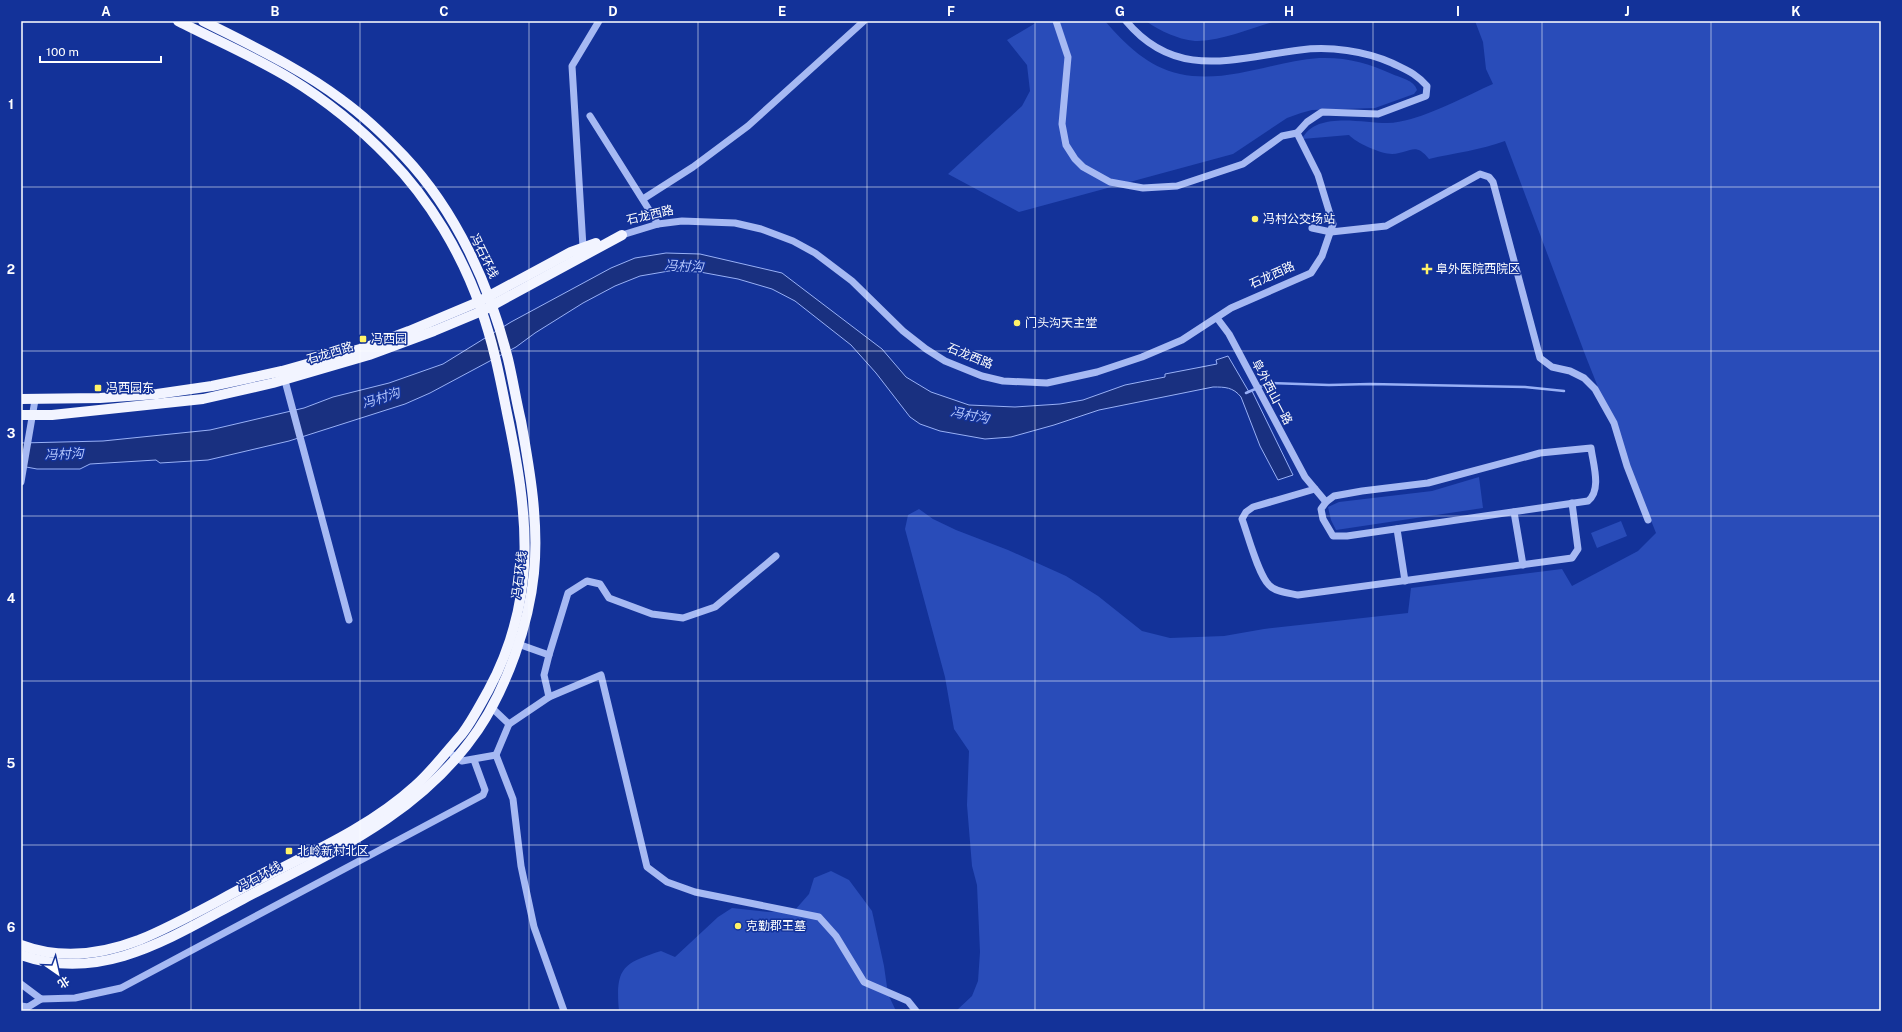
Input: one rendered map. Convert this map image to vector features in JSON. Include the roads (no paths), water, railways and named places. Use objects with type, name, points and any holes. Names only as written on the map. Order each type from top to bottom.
[{"type":"main road","name":"冯石环线","points":[[21,945],[42,952],[57,954],[92,954],[122,947],[154,934],[333,841],[387,808],[420,781],[463,732],[492,682],[514,626],[522,587],[526,542],[521,484],[497,367],[480,306],[458,256],[432,212],[396,165],[369,138],[334,110],[290,78],[178,21]]},
{"type":"main road","name":"冯石环线","points":[[21,955],[60,965],[79,965],[111,960],[136,953],[332,853],[378,826],[415,799],[455,758],[478,730],[491,707],[518,644],[527,612],[534,576],[535,514],[528,456],[509,361],[490,300],[468,252],[442,205],[411,164],[360,114],[333,93],[278,60],[203,21]]},
{"type":"main road","name":"石龙西路","points":[[490,300],[622,235]]},
{"type":"main road","name":"石龙西路","points":[[21,415],[32,416],[203,399],[283,376],[480,306],[571,252],[622,235]]},
{"type":"main road","name":"石龙西路","points":[[21,399],[100,398],[157,394],[283,376]]},
{"type":"street","points":[[583,248],[572,66],[600,21]]},
{"type":"street","points":[[643,199],[693,166],[748,126],[864,21]]},
{"type":"street","points":[[1056,21],[1068,57],[1062,124],[1066,145],[1075,159],[1083,167],[1110,182],[1143,188],[1177,186],[1243,164],[1282,136],[1297,133],[1307,122],[1322,112],[1378,114],[1426,96],[1426,86],[1417,75],[1383,59],[1359,53],[1325,49],[1300,50],[1222,61],[1196,61],[1168,53],[1150,45],[1126,21]]},
{"type":"street","points":[[590,116],[658,224]]},
{"type":"street","points":[[1297,133],[1318,175],[1333,224],[1331,232]]},
{"type":"street","points":[[1312,228],[1331,232],[1386,226],[1480,174],[1489,177],[1493,182],[1540,358],[1552,367],[1570,371],[1584,378],[1595,389],[1614,423],[1627,466],[1648,520]]},
{"type":"street","name":"石龙西路","points":[[622,235],[658,224],[682,221],[735,223],[761,229],[793,241],[815,253],[852,281],[926,349],[962,369],[1003,381],[1047,383],[1097,372],[1142,357],[1182,340],[1231,308],[1311,273],[1322,256],[1331,232]]},
{"type":"street","name":"阜外西山一路","points":[[1217,318],[1229,334],[1305,477],[1326,502]]},
{"type":"street","points":[[283,376],[349,620]]},
{"type":"street","points":[[21,482],[24,472],[28,437],[35,400]]},
{"type":"street","points":[[1591,448],[1596,488],[1593,497],[1588,501],[1572,503],[1347,536],[1333,536],[1323,519],[1322,510],[1326,502],[1334,496],[1428,483],[1540,453],[1591,448]]},
{"type":"street","points":[[1314,489],[1253,507],[1246,512],[1242,519],[1262,574],[1269,586],[1280,592],[1298,595],[1572,558],[1578,549],[1572,503]]},
{"type":"street","points":[[1514,512],[1523,565]]},
{"type":"street","points":[[1397,529],[1405,581]]},
{"type":"street","points":[[549,697],[544,675],[568,593],[587,581],[600,584],[609,598],[652,614],[683,618],[715,607],[776,556]]},
{"type":"street","points":[[518,644],[549,655]]},
{"type":"street","points":[[564,1011],[534,927],[520,866],[513,798],[496,755],[509,724],[549,697],[601,675],[647,868],[666,882],[695,892],[819,917],[843,946],[864,982],[908,1001],[916,1011]]},
{"type":"street","points":[[491,707],[509,724]]},
{"type":"street","points":[[446,750],[455,758],[462,761],[496,755]]},
{"type":"street","points":[[21,1006],[28,1007],[41,999],[75,998],[121,988],[483,795],[485,790],[474,760]]},
{"type":"street","points":[[21,984],[41,999]]},
{"type":"water","name":"冯村沟","points":[[666,253],[700,254],[782,273],[882,349],[906,377],[931,392],[969,405],[1015,407],[1060,404],[1083,400],[1125,385],[1165,377],[1165,374],[1217,364],[1216,360],[1228,356],[1249,392],[1252,391],[1293,475],[1278,480],[1260,446],[1241,397],[1232,389],[1225,388],[1213,387],[1099,410],[1011,437],[985,439],[940,431],[920,424],[910,417],[876,373],[851,345],[795,301],[772,289],[738,279],[700,272],[669,271],[640,276],[615,286],[583,303],[535,333],[516,347],[430,393],[405,404],[289,441],[208,460],[160,463],[156,460],[90,464],[80,469],[37,469],[21,466],[21,443],[103,441],[210,430],[304,408],[333,397],[389,383],[443,364],[511,322],[611,268],[635,258]]},
{"type":"waterway","points":[[1246,393],[1269,383],[1525,387],[1564,391]]},
{"type":"place","name":"冯村公交场站","points":[[1255,219]]},
{"type":"place","name":"阜外医院西院区","points":[[1427,269]]},
{"type":"place","name":"门头沟天主堂","points":[[1017,323]]},
{"type":"place","name":"冯西园","points":[[363,339]]},
{"type":"place","name":"冯西园东","points":[[98,388]]},
{"type":"place","name":"北岭新村北区","points":[[289,851]]},
{"type":"place","name":"克勤郡王墓","points":[[738,926]]}]
